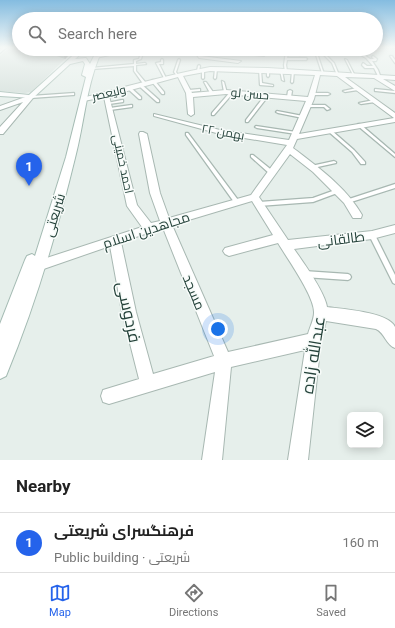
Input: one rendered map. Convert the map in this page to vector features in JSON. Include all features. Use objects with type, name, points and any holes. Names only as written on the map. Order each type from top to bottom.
[{"type":"street","points":[[0,132],[31,97],[61,68]]},
{"type":"street","name":"شریعتی","points":[[0,370],[27,302],[34,267],[71,133],[79,94],[87,68]]},
{"type":"street","name":"شریعتی","points":[[0,343],[34,267],[78,132],[84,99],[94,68]]},
{"type":"street","name":"ولیعصر","points":[[84,99],[106,95],[200,69],[211,68]]},
{"type":"street","name":"ولیعصر","points":[[223,68],[233,70],[239,68]]},
{"type":"street","name":"ولیعصر","points":[[260,70],[268,73],[293,71],[395,78]]},
{"type":"street","points":[[257,200],[272,173],[293,141],[321,73]]},
{"type":"street","points":[[338,74],[395,119]]},
{"type":"street","points":[[178,75],[189,93],[192,104],[191,114]]},
{"type":"street","points":[[377,77],[395,90]]},
{"type":"street","name":"حسن لو","points":[[189,93],[229,92],[267,95],[289,94],[312,97]]},
{"type":"street","points":[[0,94],[31,97]]},
{"type":"street","name":"احمد خمینی","points":[[106,95],[110,106],[132,206],[149,228]]},
{"type":"street","points":[[0,108],[31,97]]},
{"type":"street","name":"۲۲ بهمن","points":[[156,115],[220,132],[293,141]]},
{"type":"street","points":[[293,141],[330,131],[395,119]]},
{"type":"street","name":"مسجد","points":[[143,134],[155,193],[165,223],[224,361]]},
{"type":"street","points":[[293,141],[313,167],[348,201],[357,215]]},
{"type":"street","name":"مجاهدین اسلام","points":[[34,267],[115,239],[236,201],[257,200]]},
{"type":"street","name":"عبدالله زاده","points":[[257,200],[304,274],[320,304],[321,313],[314,340],[298,460]]},
{"type":"street","name":"طالقانی","points":[[229,251],[283,242],[372,235],[395,229]]},
{"type":"street","name":"فردوسی","points":[[115,239],[123,289],[136,345],[148,383]]},
{"type":"street","points":[[321,313],[378,322],[386,326],[395,341]]},
{"type":"street","points":[[109,396],[224,361],[314,340]]},
{"type":"street","points":[[212,460],[224,361]]},
{"type":"lane","points":[[135,68],[143,84],[158,101]]},
{"type":"lane","points":[[160,68],[165,78]]},
{"type":"lane","points":[[177,68],[176,72],[178,75]]},
{"type":"lane","points":[[216,78],[220,68]]},
{"type":"lane","points":[[320,68],[321,73]]},
{"type":"lane","points":[[335,68],[338,74]]},
{"type":"lane","points":[[351,68],[354,75]]},
{"type":"lane","points":[[375,68],[377,77]]},
{"type":"lane","points":[[200,69],[203,78]]},
{"type":"lane","points":[[260,70],[261,84],[272,85]]},
{"type":"lane","points":[[283,80],[284,71]]},
{"type":"lane","points":[[292,82],[293,71]]},
{"type":"lane","points":[[153,81],[163,93]]},
{"type":"lane","points":[[213,114],[229,92],[223,82]]},
{"type":"lane","points":[[205,83],[211,92]]},
{"type":"lane","points":[[129,88],[140,98]]},
{"type":"lane","points":[[345,91],[357,89]]},
{"type":"lane","points":[[189,93],[199,90]]},
{"type":"lane","points":[[376,90],[395,90]]},
{"type":"lane","points":[[31,97],[73,94]]},
{"type":"lane","points":[[312,97],[328,94]]},
{"type":"lane","points":[[247,121],[267,95]]},
{"type":"lane","points":[[110,106],[122,101]]},
{"type":"lane","points":[[361,103],[374,101]]},
{"type":"lane","points":[[110,106],[131,106]]},
{"type":"lane","points":[[307,106],[325,106],[328,109]]},
{"type":"lane","points":[[278,112],[303,117]]},
{"type":"lane","points":[[359,125],[395,156]]},
{"type":"lane","points":[[256,127],[293,141]]},
{"type":"lane","points":[[330,131],[353,151],[363,163]]},
{"type":"lane","points":[[187,134],[236,201]]},
{"type":"lane","points":[[252,156],[272,173]]},
{"type":"lane","points":[[313,167],[334,162]]},
{"type":"lane","points":[[348,201],[395,186]]},
{"type":"lane","points":[[257,200],[313,200],[338,191]]},
{"type":"lane","points":[[372,235],[395,281]]},
{"type":"lane","points":[[304,274],[348,277]]},
{"type":"shaded area","points":[[0,68],[55,68],[31,92],[0,91]]},
{"type":"place","name":"فرهنگسرای شریعتی","points":[[29,186]]}]
